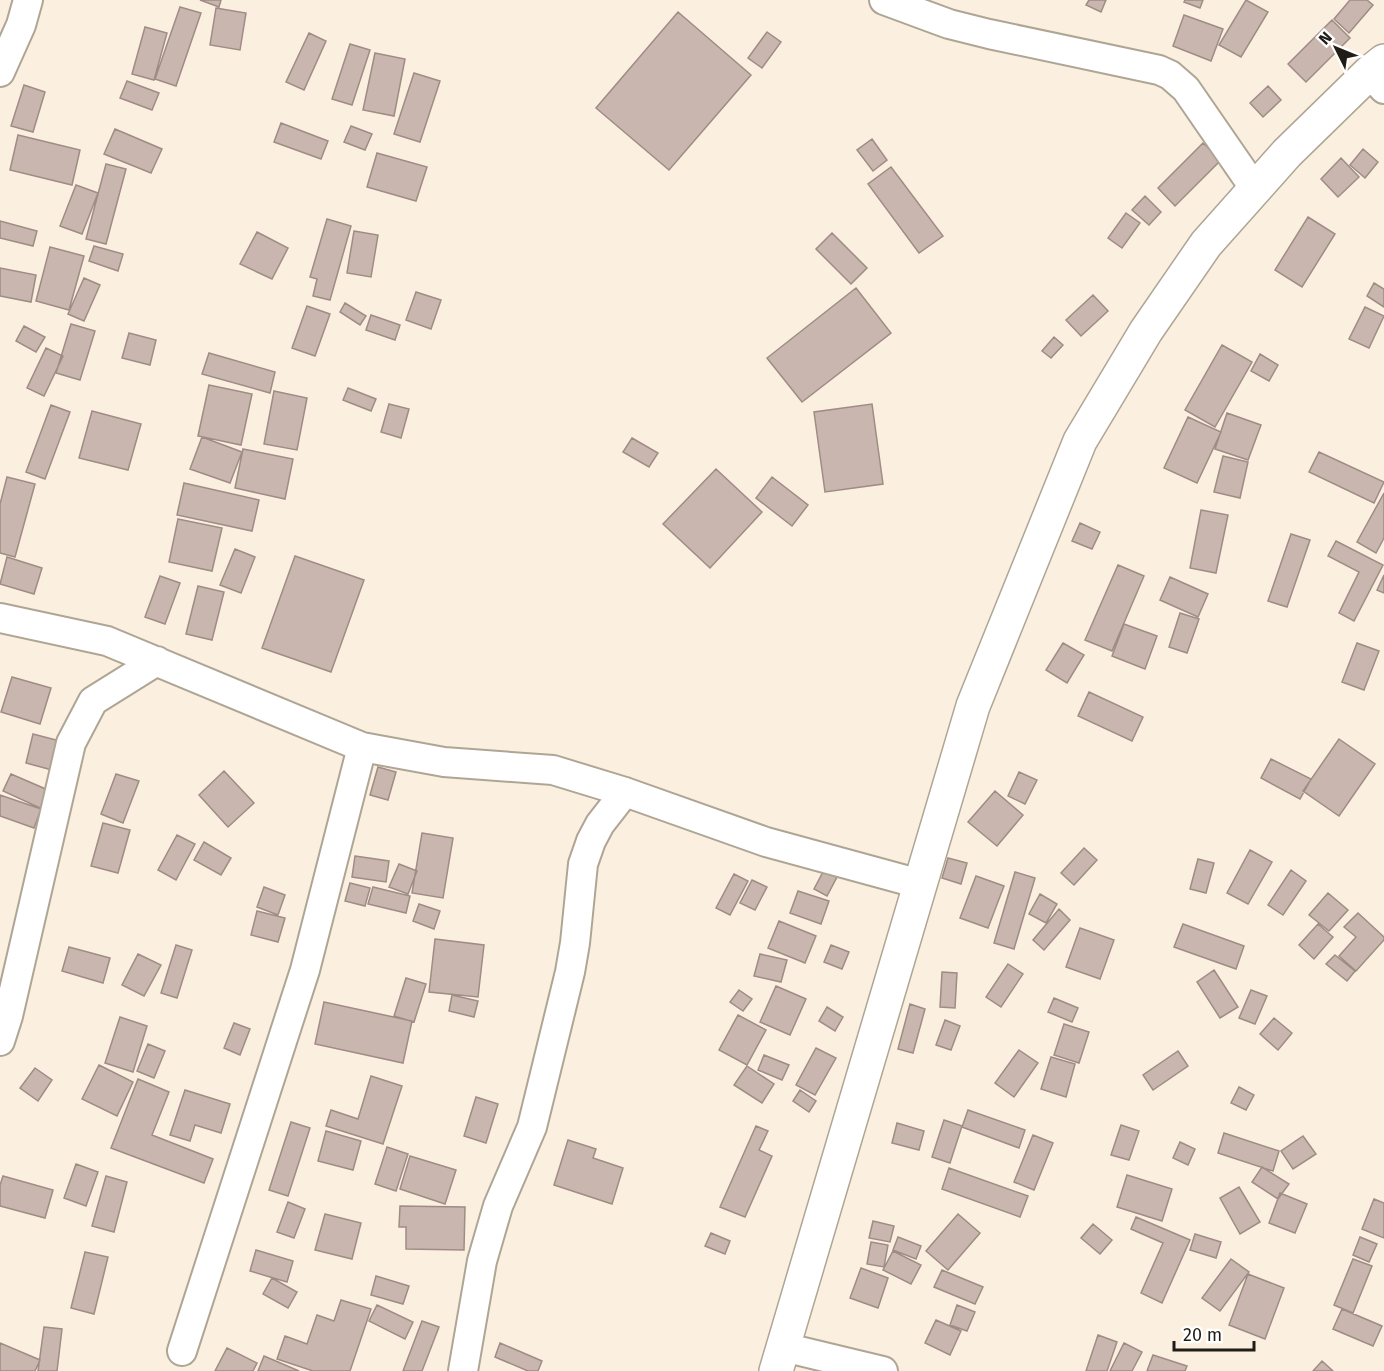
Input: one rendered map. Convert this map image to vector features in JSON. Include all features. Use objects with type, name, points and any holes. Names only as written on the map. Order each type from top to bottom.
[{"type":"street","points":[[0,72],[21,24],[28,0]]},
{"type":"street","points":[[884,0],[949,24],[1159,70],[1170,75],[1186,89],[1255,189]]},
{"type":"street","points":[[883,1371],[779,1359],[973,706],[1080,441],[1146,331],[1206,244],[1287,153],[1379,75]]},
{"type":"street","points":[[0,618],[107,641],[362,747],[444,762],[553,770],[625,792],[766,842],[920,884]]},
{"type":"street","points":[[0,1041],[71,743],[93,701],[158,661]]},
{"type":"street","points":[[182,1351],[305,970],[362,747]]},
{"type":"street","points":[[463,1371],[482,1261],[498,1206],[532,1127],[570,972],[583,864],[600,824],[625,792]]},
{"type":"building","points":[[200,0],[221,0],[219,7]]},
{"type":"building","points":[[1089,0],[1106,0],[1101,12],[1086,5]]},
{"type":"building","points":[[1185,0],[1203,0],[1200,8],[1184,2]]},
{"type":"building","points":[[1246,0],[1268,12],[1241,57],[1219,45]]},
{"type":"building","points":[[1350,0],[1367,0],[1373,5],[1349,33],[1334,19]]},
{"type":"building","points":[[180,7],[201,13],[176,86],[155,79]]},
{"type":"building","points":[[216,8],[246,13],[240,50],[210,45]]},
{"type":"building","points":[[678,12],[751,75],[669,170],[596,108]]},
{"type":"building","points":[[1184,15],[1223,29],[1211,61],[1173,46]]},
{"type":"building","points":[[1332,20],[1350,38],[1306,82],[1288,64]]},
{"type":"building","points":[[145,27],[167,33],[154,80],[132,74]]},
{"type":"building","points":[[767,32],[781,42],[762,68],[748,58]]},
{"type":"building","points":[[309,33],[326,41],[304,90],[286,82]]},
{"type":"building","points":[[350,44],[370,50],[352,105],[332,99]]},
{"type":"building","points":[[375,53],[405,59],[394,116],[363,110]]},
{"type":"building","points":[[414,73],[440,81],[420,142],[394,134]]},
{"type":"building","points":[[127,81],[159,93],[152,110],[120,98]]},
{"type":"building","points":[[24,85],[45,92],[33,132],[11,126]]},
{"type":"building","points":[[1268,86],[1281,100],[1263,117],[1250,103]]},
{"type":"building","points":[[281,123],[328,141],[321,159],[274,142]]},
{"type":"building","points":[[351,126],[372,134],[365,150],[344,142]]},
{"type":"building","points":[[115,129],[162,149],[151,173],[104,154]]},
{"type":"building","points":[[18,135],[80,150],[72,185],[10,170]]},
{"type":"building","points":[[872,139],[887,160],[873,171],[857,150]]},
{"type":"building","points":[[1203,143],[1221,160],[1175,206],[1158,188]]},
{"type":"building","points":[[1363,149],[1378,162],[1365,178],[1350,165]]},
{"type":"building","points":[[377,153],[427,167],[416,201],[367,187]]},
{"type":"building","points":[[1341,158],[1359,177],[1338,197],[1321,179]]},
{"type":"building","points":[[106,164],[126,169],[106,244],[86,239]]},
{"type":"building","points":[[891,167],[943,236],[919,253],[868,184]]},
{"type":"building","points":[[76,185],[98,193],[82,234],[60,226]]},
{"type":"building","points":[[1145,196],[1161,212],[1149,225],[1132,210]]},
{"type":"building","points":[[1126,213],[1140,223],[1122,248],[1108,238]]},
{"type":"building","points":[[1308,217],[1335,234],[1302,287],[1275,270]]},
{"type":"building","points":[[327,219],[351,226],[330,300],[313,296],[317,279],[310,277]]},
{"type":"building","points":[[0,221],[37,231],[33,246],[0,238]]},
{"type":"building","points":[[354,231],[378,235],[371,277],[347,273]]},
{"type":"building","points":[[257,232],[288,248],[272,279],[240,264]]},
{"type":"building","points":[[832,233],[867,268],[851,284],[816,249]]},
{"type":"building","points":[[94,246],[123,254],[118,271],[89,261]]},
{"type":"building","points":[[50,247],[84,256],[69,310],[36,301]]},
{"type":"building","points":[[0,268],[36,275],[31,302],[0,296]]},
{"type":"building","points":[[84,278],[100,285],[84,321],[68,314]]},
{"type":"building","points":[[1374,283],[1384,289],[1384,307],[1367,296]]},
{"type":"building","points":[[856,288],[891,333],[802,402],[767,358]]},
{"type":"building","points":[[416,292],[441,300],[431,329],[406,320]]},
{"type":"building","points":[[1093,295],[1108,311],[1081,336],[1066,320]]},
{"type":"building","points":[[345,303],[366,316],[360,325],[340,312]]},
{"type":"building","points":[[307,306],[330,314],[315,356],[292,348]]},
{"type":"building","points":[[1365,307],[1384,316],[1369,348],[1349,339]]},
{"type":"building","points":[[371,315],[400,325],[395,340],[366,330]]},
{"type":"building","points":[[71,324],[95,331],[80,380],[56,373]]},
{"type":"building","points":[[24,326],[45,337],[36,352],[16,341]]},
{"type":"building","points":[[129,333],[156,340],[150,365],[122,358]]},
{"type":"building","points":[[1054,337],[1063,345],[1051,358],[1042,351]]},
{"type":"building","points":[[1222,345],[1252,362],[1215,427],[1185,410]]},
{"type":"building","points":[[46,348],[63,356],[44,396],[27,388]]},
{"type":"building","points":[[209,353],[275,372],[270,393],[202,374]]},
{"type":"building","points":[[1260,354],[1278,365],[1269,381],[1251,371]]},
{"type":"building","points":[[209,385],[252,394],[241,445],[198,436]]},
{"type":"building","points":[[348,388],[376,399],[371,411],[343,400]]},
{"type":"building","points":[[274,391],[307,398],[297,450],[264,444]]},
{"type":"building","points":[[389,404],[409,409],[401,438],[381,432]]},
{"type":"building","points":[[872,404],[883,484],[825,492],[814,412]]},
{"type":"building","points":[[51,405],[70,412],[45,479],[26,472]]},
{"type":"building","points":[[92,411],[141,424],[128,470],[79,458]]},
{"type":"building","points":[[1227,413],[1261,425],[1248,460],[1215,449]]},
{"type":"building","points":[[1188,417],[1221,432],[1197,483],[1164,468]]},
{"type":"building","points":[[202,437],[242,452],[230,483],[190,469]]},
{"type":"building","points":[[632,438],[658,453],[649,467],[623,452]]},
{"type":"building","points":[[243,449],[293,459],[285,499],[235,488]]},
{"type":"building","points":[[1319,452],[1384,482],[1374,503],[1309,472]]},
{"type":"building","points":[[1223,456],[1248,462],[1240,498],[1214,492]]},
{"type":"building","points":[[716,469],[762,512],[710,568],[663,524]]},
{"type":"building","points":[[7,477],[35,484],[15,557],[0,553],[0,504]]},
{"type":"building","points":[[772,477],[808,505],[792,526],[756,498]]},
{"type":"building","points":[[184,483],[259,500],[252,531],[177,515]]},
{"type":"building","points":[[1384,493],[1384,538],[1376,553],[1357,542]]},
{"type":"building","points":[[1201,510],[1228,515],[1216,573],[1190,568]]},
{"type":"building","points":[[178,519],[222,528],[212,571],[169,562]]},
{"type":"building","points":[[1080,523],[1100,532],[1092,549],[1072,541]]},
{"type":"building","points":[[1291,534],[1310,540],[1287,607],[1268,601]]},
{"type":"building","points":[[1336,541],[1383,565],[1354,621],[1339,613],[1359,572],[1328,556]]},
{"type":"building","points":[[235,549],[255,557],[241,593],[220,585]]},
{"type":"building","points":[[295,556],[364,580],[331,672],[262,648]]},
{"type":"building","points":[[7,557],[42,568],[34,594],[0,584]]},
{"type":"building","points":[[1118,565],[1144,576],[1112,651],[1085,640]]},
{"type":"building","points":[[1384,575],[1384,593],[1377,590]]},
{"type":"building","points":[[160,576],[180,583],[165,624],[145,617]]},
{"type":"building","points":[[1170,577],[1208,594],[1198,617],[1160,600]]},
{"type":"building","points":[[198,586],[224,592],[212,640],[186,634]]},
{"type":"building","points":[[1180,613],[1199,619],[1187,653],[1169,647]]},
{"type":"building","points":[[1124,624],[1157,636],[1145,669],[1112,656]]},
{"type":"building","points":[[1063,643],[1084,655],[1067,683],[1046,670]]},
{"type":"building","points":[[1357,643],[1379,651],[1364,690],[1342,682]]},
{"type":"building","points":[[12,677],[51,688],[40,724],[1,712]]},
{"type":"building","points":[[1089,692],[1143,717],[1132,741],[1078,716]]},
{"type":"building","points":[[33,734],[60,741],[52,770],[26,763]]},
{"type":"building","points":[[1339,739],[1375,764],[1339,816],[1303,791]]},
{"type":"building","points":[[1271,759],[1311,779],[1300,799],[1261,778]]},
{"type":"building","points":[[378,767],[396,772],[388,800],[370,795]]},
{"type":"building","points":[[224,771],[254,803],[228,827],[199,795]]},
{"type":"building","points":[[1019,772],[1037,780],[1025,804],[1008,796]]},
{"type":"building","points":[[11,774],[48,790],[40,808],[3,791]]},
{"type":"building","points":[[116,774],[139,781],[123,823],[101,814]]},
{"type":"building","points":[[995,791],[1023,815],[997,846],[968,822]]},
{"type":"building","points":[[0,795],[41,809],[34,828],[0,816]]},
{"type":"building","points":[[103,823],[130,830],[118,873],[91,866]]},
{"type":"building","points":[[422,833],[453,838],[443,898],[412,893]]},
{"type":"building","points":[[177,835],[195,844],[176,880],[158,870]]},
{"type":"building","points":[[204,842],[231,858],[221,875],[194,860]]},
{"type":"building","points":[[1084,848],[1097,860],[1074,885],[1061,873]]},
{"type":"building","points":[[1250,850],[1272,862],[1248,904],[1227,893]]},
{"type":"building","points":[[355,856],[389,861],[386,882],[352,877]]},
{"type":"building","points":[[948,858],[967,863],[961,884],[942,878]]},
{"type":"building","points":[[1198,859],[1214,863],[1206,893],[1190,889]]},
{"type":"building","points":[[399,864],[417,871],[408,894],[389,887]]},
{"type":"building","points":[[824,870],[837,877],[827,896],[814,889]]},
{"type":"building","points":[[1291,870],[1306,881],[1283,915],[1268,905]]},
{"type":"building","points":[[1015,872],[1035,878],[1014,949],[994,943]]},
{"type":"building","points":[[734,874],[748,881],[730,915],[716,908]]},
{"type":"building","points":[[976,876],[1004,886],[988,928],[960,918]]},
{"type":"building","points":[[752,880],[767,887],[755,910],[740,903]]},
{"type":"building","points":[[350,883],[370,888],[365,906],[345,901]]},
{"type":"building","points":[[264,887],[285,895],[278,915],[257,907]]},
{"type":"building","points":[[373,887],[410,896],[406,913],[368,904]]},
{"type":"building","points":[[798,891],[829,901],[821,924],[790,913]]},
{"type":"building","points":[[1328,893],[1348,910],[1329,931],[1309,915]]},
{"type":"building","points":[[1040,894],[1057,904],[1046,923],[1029,914]]},
{"type":"building","points":[[419,904],[440,911],[434,929],[413,921]]},
{"type":"building","points":[[1059,909],[1070,920],[1044,950],[1033,940]]},
{"type":"building","points":[[257,911],[285,918],[278,942],[251,935]]},
{"type":"building","points":[[1358,913],[1384,937],[1384,940],[1356,971],[1339,956],[1356,937],[1344,927]]},
{"type":"building","points":[[779,921],[816,936],[805,963],[768,948]]},
{"type":"building","points":[[1183,924],[1244,946],[1236,969],[1174,947]]},
{"type":"building","points":[[1318,924],[1333,937],[1314,959],[1299,945]]},
{"type":"building","points":[[1080,928],[1114,940],[1100,979],[1066,967]]},
{"type":"building","points":[[435,939],[484,945],[478,997],[429,992]]},
{"type":"building","points":[[176,945],[192,950],[177,998],[161,993]]},
{"type":"building","points":[[831,945],[849,952],[842,969],[824,962]]},
{"type":"building","points":[[69,947],[110,958],[103,983],[62,971]]},
{"type":"building","points":[[138,954],[161,965],[144,996],[122,985]]},
{"type":"building","points":[[760,954],[787,960],[781,982],[754,976]]},
{"type":"building","points":[[1335,955],[1355,971],[1347,981],[1326,964]]},
{"type":"building","points":[[1008,964],[1023,974],[1001,1007],[986,997]]},
{"type":"building","points":[[1214,970],[1238,1007],[1220,1018],[1197,982]]},
{"type":"building","points":[[942,972],[957,973],[955,1008],[940,1007]]},
{"type":"building","points":[[406,978],[426,984],[414,1022],[394,1016]]},
{"type":"building","points":[[776,986],[806,999],[790,1035],[760,1022]]},
{"type":"building","points":[[739,990],[752,999],[743,1011],[730,1002]]},
{"type":"building","points":[[1251,990],[1267,996],[1255,1024],[1239,1018]]},
{"type":"building","points":[[452,995],[478,1001],[474,1017],[449,1011]]},
{"type":"building","points":[[1054,998],[1078,1008],[1072,1022],[1048,1012]]},
{"type":"building","points":[[324,1002],[412,1021],[403,1063],[315,1044]]},
{"type":"building","points":[[910,1004],[925,1009],[913,1053],[898,1049]]},
{"type":"building","points":[[827,1007],[843,1017],[835,1031],[819,1021]]},
{"type":"building","points":[[738,1015],[766,1030],[747,1065],[719,1050]]},
{"type":"building","points":[[120,1017],[147,1026],[133,1072],[105,1063]]},
{"type":"building","points":[[1274,1018],[1292,1033],[1278,1050],[1260,1034]]},
{"type":"building","points":[[945,1020],[960,1026],[951,1050],[936,1045]]},
{"type":"building","points":[[234,1023],[250,1029],[240,1055],[224,1048]]},
{"type":"building","points":[[1064,1024],[1089,1032],[1079,1063],[1054,1055]]},
{"type":"building","points":[[148,1044],[165,1051],[154,1078],[137,1071]]},
{"type":"building","points":[[816,1048],[836,1058],[815,1095],[796,1085]]},
{"type":"building","points":[[1019,1050],[1038,1063],[1014,1097],[995,1083]]},
{"type":"building","points":[[1178,1051],[1188,1066],[1153,1090],[1143,1075]]},
{"type":"building","points":[[764,1055],[789,1065],[782,1080],[758,1070]]},
{"type":"building","points":[[1051,1057],[1075,1064],[1066,1097],[1041,1089]]},
{"type":"building","points":[[99,1065],[133,1082],[117,1116],[82,1099]]},
{"type":"building","points":[[747,1066],[774,1084],[762,1103],[734,1085]]},
{"type":"building","points":[[35,1068],[52,1080],[38,1101],[20,1088]]},
{"type":"building","points":[[371,1076],[402,1086],[383,1144],[326,1126],[331,1110],[358,1119]]},
{"type":"building","points":[[138,1079],[169,1092],[152,1135],[213,1159],[204,1183],[111,1148]]},
{"type":"building","points":[[1239,1087],[1254,1095],[1246,1110],[1231,1103]]},
{"type":"building","points":[[185,1090],[230,1104],[221,1133],[195,1125],[190,1141],[170,1135]]},
{"type":"building","points":[[800,1090],[816,1101],[809,1112],[793,1101]]},
{"type":"building","points":[[476,1097],[498,1104],[486,1143],[464,1136]]},
{"type":"building","points":[[968,1110],[1025,1130],[1019,1148],[962,1127]]},
{"type":"building","points":[[944,1120],[962,1126],[950,1163],[932,1157]]},
{"type":"building","points":[[291,1122],[310,1128],[288,1196],[269,1190]]},
{"type":"building","points":[[897,1123],[924,1131],[919,1150],[892,1143]]},
{"type":"building","points":[[1121,1125],[1139,1131],[1129,1160],[1111,1155]]},
{"type":"building","points":[[756,1126],[768,1131],[759,1150],[772,1156],[745,1217],[720,1207]]},
{"type":"building","points":[[326,1131],[361,1141],[353,1170],[318,1161]]},
{"type":"building","points":[[1224,1133],[1279,1151],[1273,1171],[1218,1153]]},
{"type":"building","points":[[1033,1135],[1053,1143],[1034,1190],[1014,1182]]},
{"type":"building","points":[[1303,1136],[1316,1154],[1293,1169],[1281,1151]]},
{"type":"building","points":[[568,1140],[596,1149],[593,1158],[623,1168],[612,1204],[554,1185]]},
{"type":"building","points":[[1180,1142],[1195,1149],[1188,1165],[1173,1158]]},
{"type":"building","points":[[387,1147],[408,1154],[396,1191],[375,1184]]},
{"type":"building","points":[[410,1156],[456,1170],[445,1204],[400,1189]]},
{"type":"building","points":[[76,1164],[98,1172],[86,1206],[64,1198]]},
{"type":"building","points":[[1262,1167],[1289,1184],[1278,1199],[1252,1182]]},
{"type":"building","points":[[949,1168],[1028,1196],[1020,1217],[942,1189]]},
{"type":"building","points":[[1127,1175],[1172,1189],[1162,1221],[1117,1207]]},
{"type":"building","points":[[3,1176],[53,1190],[45,1218],[0,1206],[0,1185]]},
{"type":"building","points":[[106,1176],[127,1182],[114,1232],[92,1226]]},
{"type":"building","points":[[1239,1187],[1260,1222],[1240,1234],[1220,1198]]},
{"type":"building","points":[[1280,1193],[1307,1204],[1295,1233],[1269,1223]]},
{"type":"building","points":[[1374,1199],[1384,1203],[1384,1238],[1362,1229]]},
{"type":"building","points":[[288,1202],[305,1209],[294,1238],[277,1232]]},
{"type":"building","points":[[400,1206],[465,1207],[464,1250],[406,1249],[406,1227],[399,1227]]},
{"type":"building","points":[[325,1214],[361,1223],[352,1259],[315,1250]]},
{"type":"building","points":[[958,1214],[980,1233],[948,1270],[926,1251]]},
{"type":"building","points":[[1136,1217],[1190,1240],[1162,1303],[1141,1293],[1163,1243],[1131,1229]]},
{"type":"building","points":[[873,1221],[894,1226],[890,1242],[869,1238]]},
{"type":"building","points":[[1093,1224],[1112,1240],[1100,1254],[1081,1238]]},
{"type":"building","points":[[711,1233],[730,1241],[725,1254],[705,1246]]},
{"type":"building","points":[[1195,1234],[1221,1242],[1216,1258],[1190,1250]]},
{"type":"building","points":[[898,1237],[921,1246],[916,1259],[893,1250]]},
{"type":"building","points":[[1360,1237],[1377,1244],[1369,1262],[1353,1255]]},
{"type":"building","points":[[871,1242],[888,1245],[884,1267],[867,1264]]},
{"type":"building","points":[[256,1250],[293,1261],[287,1282],[250,1271]]},
{"type":"building","points":[[893,1251],[921,1265],[911,1284],[883,1270]]},
{"type":"building","points":[[85,1252],[108,1257],[94,1314],[71,1308]]},
{"type":"building","points":[[1231,1259],[1249,1272],[1220,1311],[1202,1298]]},
{"type":"building","points":[[1353,1259],[1372,1266],[1353,1313],[1334,1305]]},
{"type":"building","points":[[861,1268],[888,1278],[878,1308],[850,1298]]},
{"type":"building","points":[[942,1270],[983,1287],[975,1304],[934,1287]]},
{"type":"building","points":[[1248,1274],[1284,1288],[1265,1339],[1229,1325]]},
{"type":"building","points":[[376,1276],[409,1286],[403,1304],[371,1295]]},
{"type":"building","points":[[272,1278],[297,1292],[288,1308],[263,1294]]},
{"type":"building","points":[[341,1300],[371,1309],[350,1371],[313,1371],[277,1359],[285,1336],[307,1344],[317,1315],[334,1321]]},
{"type":"building","points":[[377,1305],[413,1322],[405,1339],[369,1321]]},
{"type":"building","points":[[957,1305],[975,1312],[967,1331],[950,1325]]},
{"type":"building","points":[[1342,1309],[1382,1326],[1373,1346],[1333,1329]]},
{"type":"building","points":[[936,1320],[961,1331],[950,1355],[925,1343]]},
{"type":"building","points":[[422,1321],[439,1327],[422,1371],[403,1371]]},
{"type":"building","points":[[44,1327],[62,1329],[57,1371],[38,1371]]},
{"type":"building","points":[[1098,1335],[1117,1342],[1107,1371],[1086,1371]]},
{"type":"building","points":[[0,1343],[40,1360],[35,1371],[0,1371]]},
{"type":"building","points":[[500,1343],[542,1361],[538,1371],[528,1371],[495,1357]]},
{"type":"building","points":[[1124,1343],[1142,1352],[1132,1371],[1110,1371]]},
{"type":"building","points":[[227,1348],[257,1363],[253,1371],[215,1371]]},
{"type":"building","points":[[1153,1355],[1187,1366],[1185,1371],[1147,1371]]},
{"type":"building","points":[[264,1356],[299,1371],[258,1371]]},
{"type":"building","points":[[1322,1361],[1333,1371],[1313,1371]]}]
